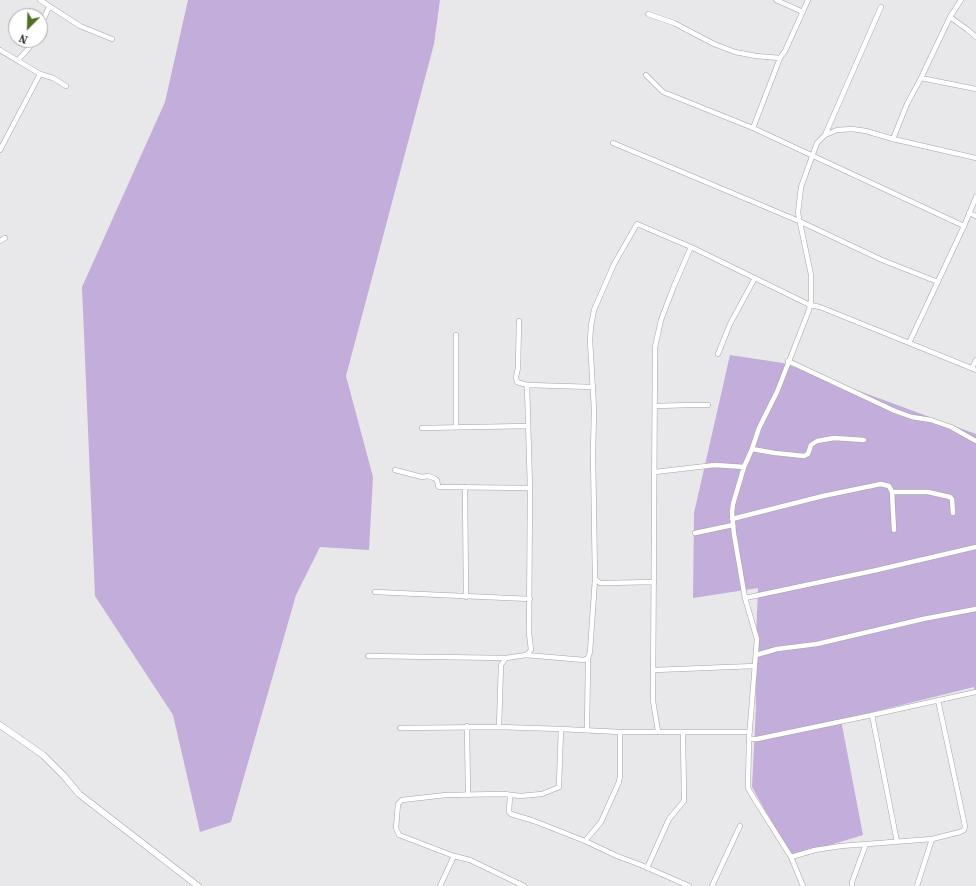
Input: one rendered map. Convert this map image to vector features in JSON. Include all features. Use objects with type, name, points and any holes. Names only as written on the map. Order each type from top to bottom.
[{"type":"main road","points":[[0,725],[43,756],[64,776],[79,794],[198,886]]},
{"type":"street","points":[[40,0],[80,26],[112,39]]},
{"type":"street","points":[[776,0],[803,12]]},
{"type":"street","points":[[753,128],[780,58],[785,51],[808,0]]},
{"type":"street","points":[[893,139],[907,104],[950,17],[961,0]]},
{"type":"street","points":[[803,886],[791,857],[749,790],[749,732],[757,639],[745,598],[732,519],[733,504],[744,467],[759,428],[777,392],[810,305],[811,275],[799,221],[798,202],[801,187],[818,143],[825,134],[881,7]]},
{"type":"street","points":[[648,14],[674,23],[714,44],[735,52],[780,58]]},
{"type":"street","points":[[950,17],[976,37]]},
{"type":"street","points":[[18,60],[29,48]]},
{"type":"street","points":[[0,50],[40,74],[53,78],[66,86]]},
{"type":"street","points":[[0,150],[40,74]]},
{"type":"street","points":[[646,75],[663,92],[753,128],[964,226]]},
{"type":"street","points":[[921,78],[976,89]]},
{"type":"street","points":[[825,134],[837,130],[852,129],[976,158]]},
{"type":"street","points":[[613,143],[799,221],[882,260],[938,282]]},
{"type":"street","points":[[909,343],[964,226],[976,196]]},
{"type":"street","points":[[969,213],[976,216]]},
{"type":"street","points":[[587,730],[588,658],[590,652],[595,579],[593,454],[594,409],[590,340],[591,326],[594,310],[614,264],[635,226],[639,224],[690,247],[810,305],[820,307],[974,369],[976,360]]},
{"type":"street","points":[[0,241],[5,238]]},
{"type":"street","points":[[658,731],[654,701],[655,347],[661,320],[690,247]]},
{"type":"street","points":[[718,354],[730,324],[755,278]]},
{"type":"street","points":[[519,321],[518,368],[516,377],[518,382],[527,385],[593,387]]},
{"type":"street","points":[[456,335],[456,427]]},
{"type":"street","points":[[788,361],[895,411],[912,417],[931,420],[976,441]]},
{"type":"street","points":[[526,655],[531,650],[529,633],[530,488],[527,385]]},
{"type":"street","points":[[655,406],[690,404],[708,405]]},
{"type":"street","points":[[422,428],[528,426]]},
{"type":"street","points":[[752,449],[804,456],[808,454],[811,445],[817,441],[834,438],[864,440]]},
{"type":"street","points":[[655,472],[715,465],[744,467]]},
{"type":"street","points":[[395,470],[422,477],[428,476],[434,478],[440,488],[530,488]]},
{"type":"street","points":[[732,519],[823,496],[881,484],[888,486],[892,492],[894,530]]},
{"type":"street","points":[[465,488],[466,597]]},
{"type":"street","points":[[892,492],[928,492],[950,497],[952,499],[953,514]]},
{"type":"street","points":[[695,533],[733,525]]},
{"type":"street","points":[[745,598],[869,572],[976,547]]},
{"type":"street","points":[[595,579],[600,583],[654,582]]},
{"type":"street","points":[[375,592],[530,600]]},
{"type":"street","points":[[756,655],[777,649],[817,644],[923,619],[976,609]]},
{"type":"street","points":[[368,656],[506,658],[526,655],[584,660],[588,658]]},
{"type":"street","points":[[499,727],[501,665],[506,658]]},
{"type":"street","points":[[654,670],[755,666]]},
{"type":"street","points":[[749,739],[757,739],[976,692]]},
{"type":"street","points":[[791,857],[815,850],[841,846],[932,839],[964,830],[965,826],[938,700]]},
{"type":"street","points":[[872,715],[896,842]]},
{"type":"street","points":[[400,728],[467,726],[620,732],[749,732]]},
{"type":"street","points":[[467,726],[468,794]]},
{"type":"street","points":[[524,886],[470,860],[454,856],[399,835],[396,828],[398,804],[402,800],[412,798],[468,794],[542,794],[559,787],[561,729]]},
{"type":"street","points":[[585,841],[601,822],[619,782],[620,732]]},
{"type":"street","points":[[647,868],[669,819],[684,801],[683,733]]},
{"type":"street","points":[[510,795],[509,812],[511,814],[534,821],[585,841],[689,886]]},
{"type":"street","points":[[712,886],[740,826]]},
{"type":"street","points":[[917,886],[932,839]]},
{"type":"street","points":[[852,886],[852,882],[866,844]]},
{"type":"street","points":[[440,886],[454,856]]},
{"type":"shaded area","points":[[188,0],[440,0],[434,44],[346,376],[373,477],[369,550],[320,547],[296,595],[231,822],[200,832],[173,715],[95,596],[82,287],[165,102]]},
{"type":"shaded area","points":[[730,355],[783,363],[976,434],[976,695],[974,687],[841,720],[863,835],[791,857],[752,787],[756,707],[755,666],[758,588],[693,598],[694,513]]}]
